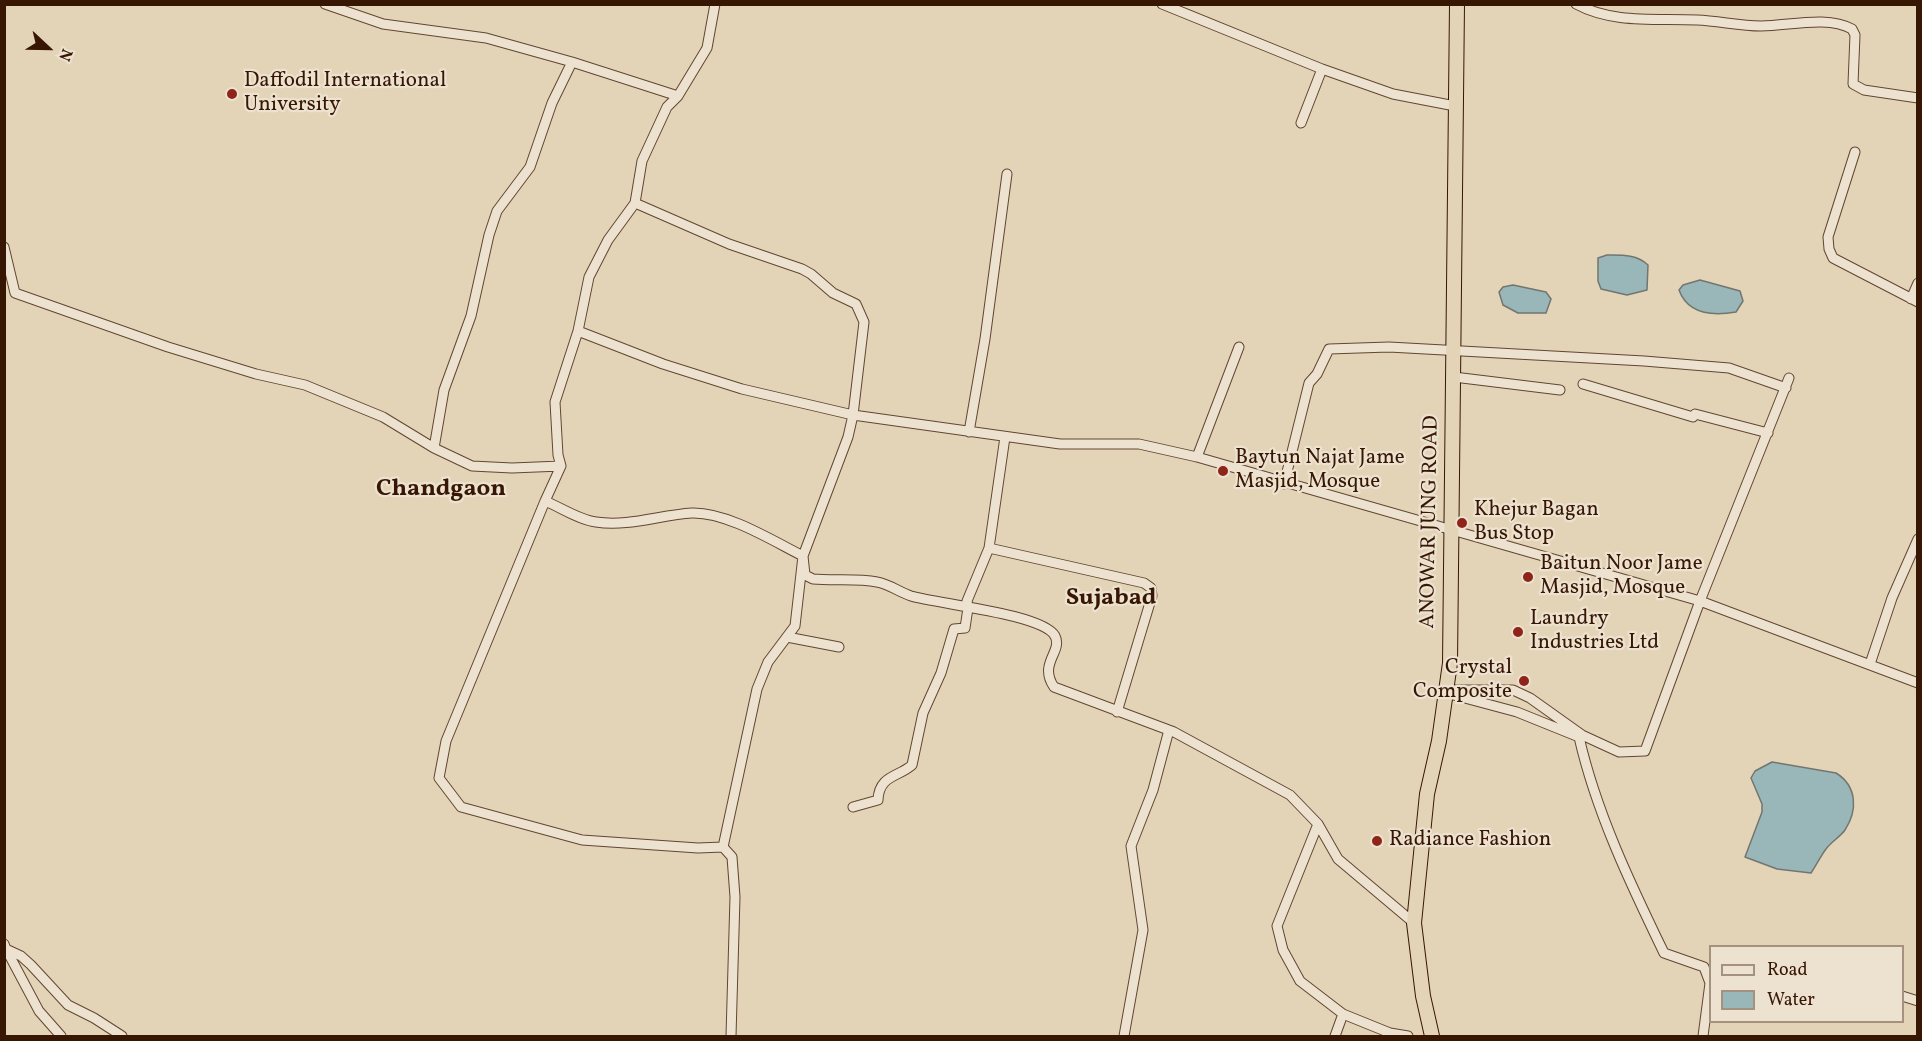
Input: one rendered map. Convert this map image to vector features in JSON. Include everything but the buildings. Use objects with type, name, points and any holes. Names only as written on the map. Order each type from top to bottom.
[{"type":"highway","name":"ANOWAR JUNG ROAD","points":[[1432,1036],[1423,996],[1414,923],[1426,794],[1439,741],[1450,663],[1457,4]]},
{"type":"street","points":[[325,4],[383,24],[486,38],[572,62],[678,96]]},
{"type":"street","points":[[715,4],[707,48],[678,96],[667,107],[642,161],[635,203],[608,240],[589,277],[578,331],[555,402],[558,456],[561,466],[447,741],[440,778],[461,807],[582,840],[698,848],[723,847]]},
{"type":"street","points":[[1162,4],[1322,69],[1393,94],[1455,106]]},
{"type":"street","points":[[1576,4],[1609,18],[1699,20],[1761,26],[1842,24],[1852,29],[1855,35],[1853,84],[1857,88],[1917,98]]},
{"type":"street","points":[[435,448],[444,390],[471,316],[489,235],[497,211],[530,167],[552,103],[572,62]]},
{"type":"street","points":[[1301,123],[1322,69]]},
{"type":"street","points":[[1855,152],[1828,237],[1829,249],[1833,258],[1914,301],[1917,284]]},
{"type":"street","points":[[969,432],[985,339],[1007,174]]},
{"type":"street","points":[[635,203],[729,244],[812,274],[833,293],[856,304],[864,322],[853,415],[848,436],[803,556],[795,626],[768,662],[757,689],[723,847]]},
{"type":"street","points":[[4,247],[15,293],[168,347],[256,374],[305,385],[383,417],[435,448],[472,466],[512,468],[561,466]]},
{"type":"street","points":[[578,331],[663,364],[731,385],[853,415],[1060,444],[1138,444],[1197,457],[1284,484],[1564,560],[1628,582],[1700,601],[1917,683]]},
{"type":"street","points":[[1197,457],[1239,347]]},
{"type":"street","points":[[1284,484],[1309,383],[1317,374],[1329,349],[1389,347],[1454,352],[1590,356],[1729,368],[1786,388]]},
{"type":"street","points":[[1454,377],[1560,390]]},
{"type":"street","points":[[1446,691],[1513,690],[1530,698],[1582,735],[1619,752],[1645,751],[1700,601],[1790,378]]},
{"type":"street","points":[[1583,384],[1692,417],[1695,414],[1768,433]]},
{"type":"street","points":[[853,807],[878,800],[879,791],[889,777],[912,765],[923,713],[941,673],[954,629],[964,628],[967,601],[989,548],[1005,437]]},
{"type":"street","points":[[545,501],[594,522],[660,519],[693,513],[718,518],[750,529],[803,556]]},
{"type":"street","points":[[1870,664],[1892,598],[1917,539]]},
{"type":"street","points":[[989,548],[1149,586],[1152,596],[1117,712]]},
{"type":"street","points":[[803,556],[806,575],[813,579],[874,581],[909,595],[1009,614],[1048,629],[1055,636],[1056,645],[1048,664],[1049,679],[1054,687],[1169,730],[1238,765],[1290,795],[1318,824],[1338,859],[1414,923]]},
{"type":"street","points":[[787,637],[839,647]]},
{"type":"street","points":[[1446,691],[1516,712],[1579,737],[1585,764],[1632,888],[1664,953],[1707,965]]},
{"type":"street","points":[[1124,1036],[1143,930],[1131,846],[1153,790],[1169,730]]},
{"type":"street","points":[[1318,824],[1277,926],[1283,950],[1300,981],[1344,1014],[1390,1033],[1408,1036]]},
{"type":"street","points":[[723,847],[732,857],[735,897],[731,1036]]},
{"type":"street","points":[[5,947],[39,1011],[61,1036]]},
{"type":"street","points":[[5,947],[31,964],[68,1005],[122,1036]]},
{"type":"street","points":[[1703,1036],[1709,991]]},
{"type":"street","points":[[1335,1036],[1344,1014]]},
{"type":"water","points":[[1607,255],[1623,255],[1644,261],[1648,265],[1647,290],[1627,295],[1601,289],[1598,281],[1598,258]]},
{"type":"water","points":[[1700,280],[1740,291],[1743,301],[1736,312],[1719,314],[1702,312],[1688,305],[1679,290],[1683,285]]},
{"type":"water","points":[[1513,285],[1546,292],[1551,299],[1546,313],[1518,313],[1503,305],[1499,292],[1503,287]]},
{"type":"water","points":[[1772,762],[1836,773],[1843,778],[1852,791],[1853,807],[1849,822],[1843,833],[1826,849],[1811,873],[1777,869],[1745,857],[1762,812],[1762,804],[1751,778],[1755,771]]},
{"type":"place","name":"Daffodil International University","points":[[232,94]]},
{"type":"place","name":"Baytun Najat Jame Masjid, Mosque","points":[[1223,471]]},
{"type":"place","name":"Khejur Bagan Bus Stop","points":[[1462,523]]},
{"type":"place","name":"Baitun Noor Jame Masjid, Mosque","points":[[1528,577]]},
{"type":"place","name":"Laundry Industries Ltd","points":[[1518,632]]},
{"type":"place","name":"Crystal Composite","points":[[1524,681]]},
{"type":"place","name":"Radiance Fashion","points":[[1377,841]]},
{"type":"district","name":"Chandgaon","points":[[441,491]]},
{"type":"district","name":"Sujabad","points":[[1111,600]]}]
